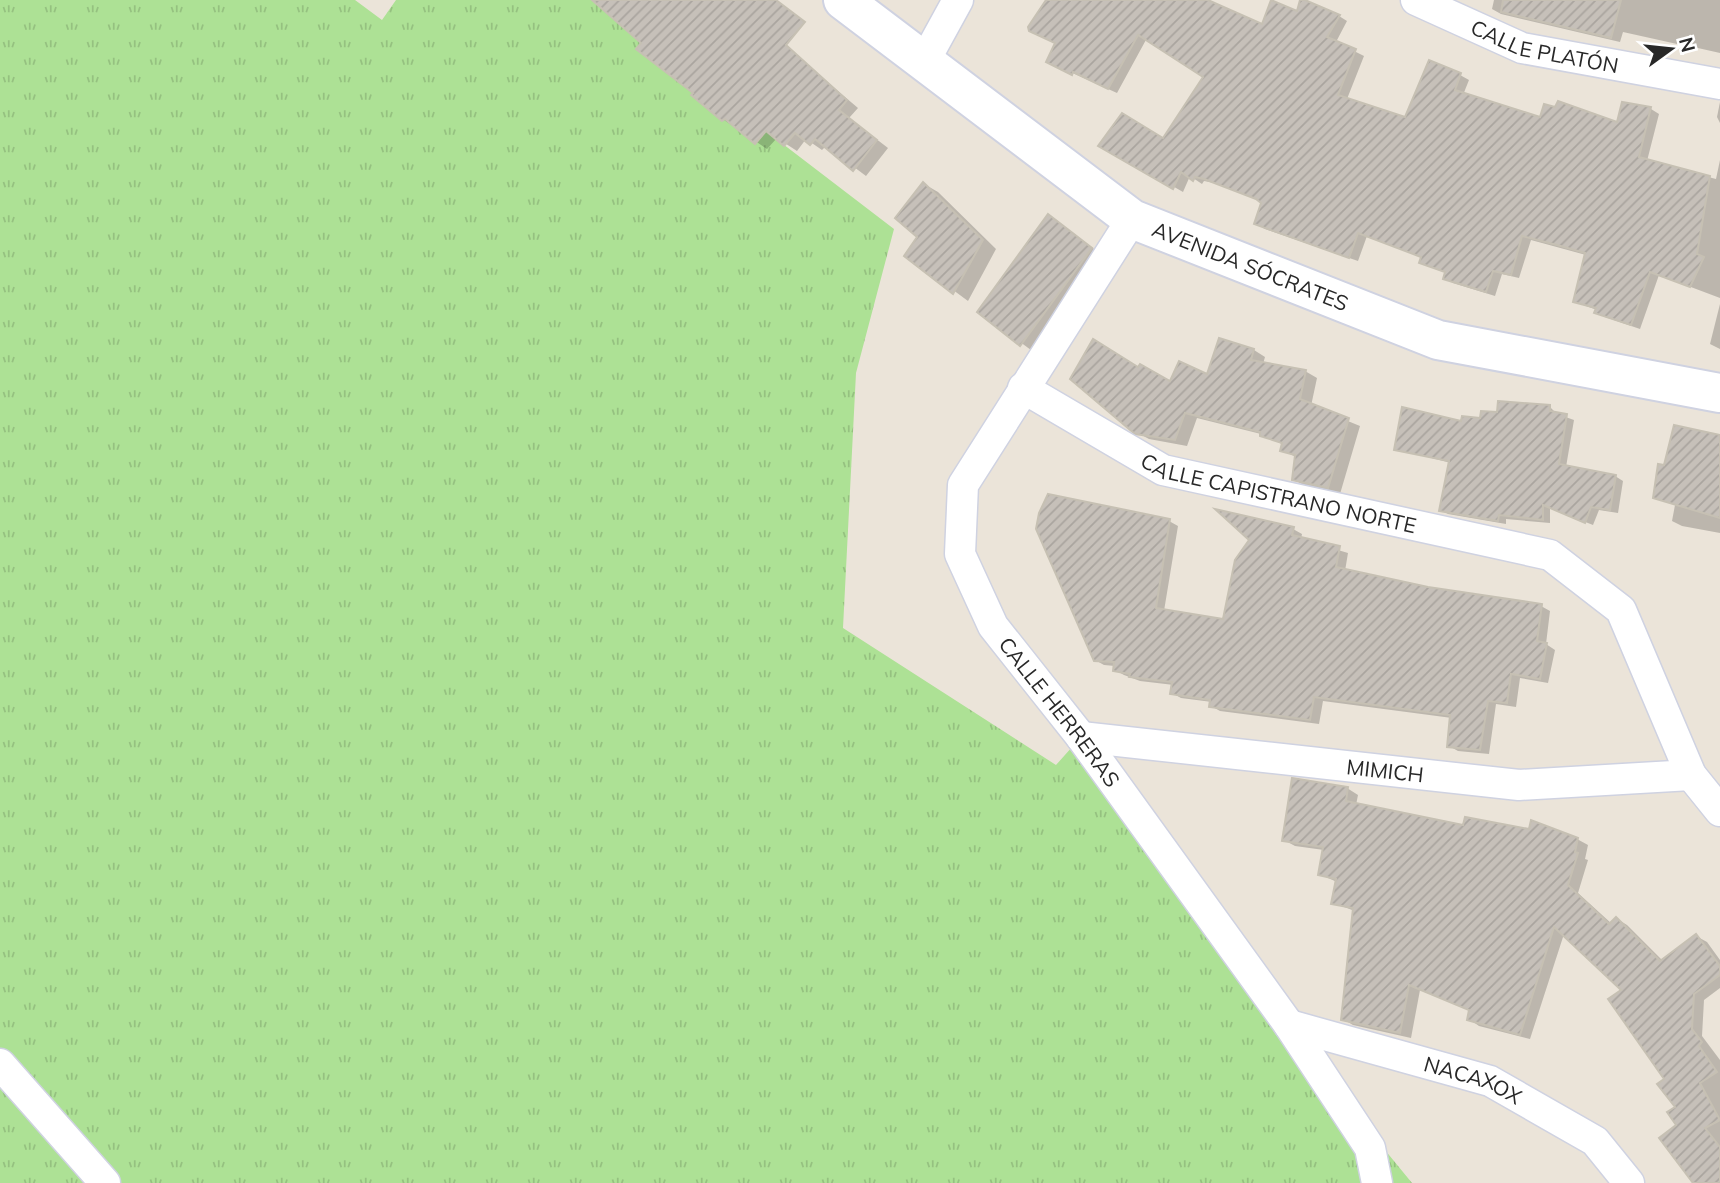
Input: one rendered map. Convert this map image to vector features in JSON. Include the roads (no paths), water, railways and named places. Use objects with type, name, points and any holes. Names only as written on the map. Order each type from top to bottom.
[{"type":"street","name":"AVENIDA SÓCRATES","points":[[843,0],[1132,219],[1438,340],[1720,393]]},
{"type":"street","points":[[924,62],[958,0]]},
{"type":"street","name":"CALLE PLATÓN","points":[[1416,0],[1522,48],[1720,84]]},
{"type":"street","name":"CALLE HERRERAS","points":[[1132,219],[963,485],[960,554],[993,626],[1081,737],[1289,1024],[1370,1148],[1377,1183]]},
{"type":"street","name":"CALLE CAPISTRANO NORTE","points":[[1023,388],[1163,470],[1550,555],[1621,610],[1691,775]]},
{"type":"street","name":"MIMICH","points":[[1081,737],[1519,785],[1691,775]]},
{"type":"street","points":[[1691,775],[1720,811]]},
{"type":"street","name":"NACAXOX","points":[[1289,1024],[1490,1081],[1595,1141],[1629,1183]]},
{"type":"street","points":[[0,1064],[105,1183]]}]
